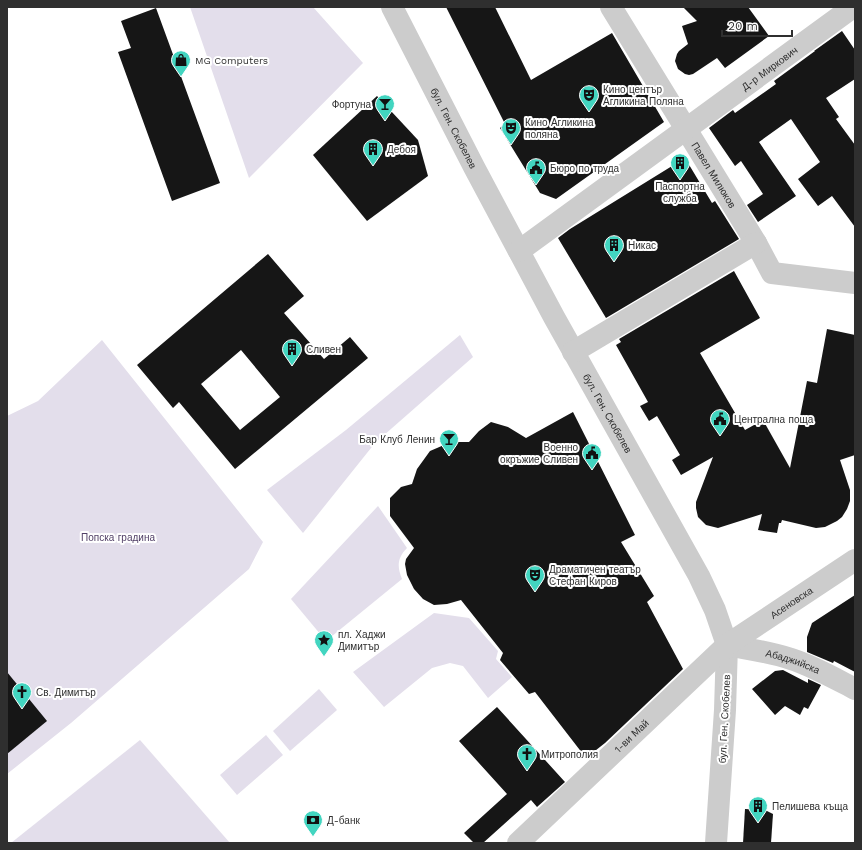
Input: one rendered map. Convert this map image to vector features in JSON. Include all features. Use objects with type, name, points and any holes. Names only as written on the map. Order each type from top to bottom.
[{"type":"street","name":"бул. Ген. Скобелев","points":[[392,7],[519,251],[699,576],[715,610],[727,645],[725,710],[716,843]]},
{"type":"street","name":"Павел Милюков","points":[[611,7],[756,243],[772,272],[855,283]]},
{"type":"street","name":"Д-р Миркович","points":[[519,251],[853,7]]},
{"type":"street","points":[[574,352],[756,243]]},
{"type":"street","name":"Асеновска","points":[[727,645],[855,560]]},
{"type":"street","name":"Абаджийска","points":[[727,645],[791,659],[818,669],[855,689]]},
{"type":"street","name":"1-ви Май","points":[[518,843],[727,645]]},
{"type":"green space","points":[[190,7],[313,7],[363,63],[249,178]]},
{"type":"green space","points":[[460,335],[473,357],[375,443],[303,533],[267,490],[346,430]]},
{"type":"green space","name":"Попска градина","points":[[102,340],[263,542],[249,569],[71,723],[7,774],[7,416],[38,401]]},
{"type":"green space","points":[[378,506],[407,548],[401,555],[399,563],[399,570],[402,579],[326,641],[291,599]]},
{"type":"green space","points":[[434,613],[469,618],[498,651],[496,659],[512,677],[488,698],[463,666],[450,663],[432,668],[384,707],[353,672]]},
{"type":"green space","points":[[319,689],[337,710],[290,751],[273,731]]},
{"type":"green space","points":[[266,735],[283,755],[237,795],[220,775]]},
{"type":"green space","points":[[140,740],[230,843],[11,843]]},
{"type":"building","name":"Кино център Агликина Поляна","points":[[446,7],[495,7],[531,80],[612,33],[664,122],[556,199],[540,193],[500,128],[505,124]]},
{"type":"building","points":[[683,7],[748,7],[769,36],[725,68],[717,58],[693,74],[685,74],[678,69],[675,61],[679,51],[688,44],[682,26],[697,21]]},
{"type":"building","points":[[156,8],[220,183],[172,201],[118,52],[131,48],[121,21]]},
{"type":"building","points":[[842,31],[855,50],[855,79],[826,98],[839,117],[836,119],[855,145],[855,227],[832,196],[818,206],[798,179],[820,162],[791,119],[759,142],[796,196],[758,222],[747,205],[763,194],[741,161],[735,166],[709,128],[733,110],[735,113],[776,84],[774,81]]},
{"type":"building","name":"Дебоя","points":[[377,96],[418,140],[428,176],[367,221],[313,155]]},
{"type":"building","points":[[685,158],[712,203],[715,201],[739,239],[606,318],[558,238],[570,229]]},
{"type":"building","points":[[268,254],[304,296],[284,313],[324,359],[350,337],[368,358],[235,469],[179,402],[173,408],[137,365]],"holes":[[[241,350],[280,397],[240,430],[201,384]]]},
{"type":"building","name":"Централна поща","points":[[734,271],[760,318],[700,353],[745,430],[763,420],[790,468],[807,381],[817,383],[827,329],[855,335],[855,455],[840,460],[850,490],[850,501],[842,517],[825,527],[816,528],[782,520],[781,523],[779,523],[777,533],[758,530],[762,514],[718,528],[706,525],[698,517],[696,502],[713,457],[681,475],[672,460],[680,455],[657,416],[649,421],[640,406],[648,402],[616,345],[621,342],[619,339]]},
{"type":"building","name":"Драматичен театър Стефан Киров","points":[[573,412],[635,535],[621,542],[654,596],[647,602],[683,669],[605,743],[586,758],[535,692],[529,694],[500,660],[503,653],[461,600],[447,604],[434,605],[423,599],[414,589],[407,575],[405,564],[406,559],[414,548],[390,516],[390,498],[401,487],[412,484],[417,469],[430,451],[451,442],[469,442],[479,431],[491,422],[508,427],[526,438]]},
{"type":"building","points":[[855,595],[855,672],[834,661],[833,663],[807,652],[807,637],[812,623]]},
{"type":"building","points":[[783,670],[808,683],[808,679],[821,685],[808,709],[804,707],[800,715],[785,706],[775,715],[752,689],[775,671]]},
{"type":"building","name":"Св. Димитър","points":[[7,672],[47,721],[7,754]]},
{"type":"building","name":"Митрополия","points":[[497,707],[565,782],[537,807],[531,800],[483,843],[474,843],[464,833],[507,794],[459,741]]},
{"type":"building","name":"Пелишева къща","points":[[745,809],[765,810],[773,814],[771,843],[743,843]]},
{"type":"place","name":"MG Computers","points":[[181,77]]},
{"type":"place","name":"Кино център Агликина Поляна","points":[[589,112]]},
{"type":"place","name":"Фортуна","points":[[385,121]]},
{"type":"place","name":"Кино Агликина поляна","points":[[511,145]]},
{"type":"place","name":"Дебоя","points":[[373,166]]},
{"type":"place","name":"Паспортна служба","points":[[680,180]]},
{"type":"place","name":"Бюро по труда","points":[[536,185]]},
{"type":"place","name":"Никас","points":[[614,262]]},
{"type":"place","name":"Сливен","points":[[292,366]]},
{"type":"place","name":"Централна поща","points":[[720,436]]},
{"type":"place","name":"Бар Клуб Ленин","points":[[449,456]]},
{"type":"place","name":"Военно окръжие Сливен","points":[[592,470]]},
{"type":"place","name":"Драматичен театър Стефан Киров","points":[[535,592]]},
{"type":"place","name":"пл. Хаджи Димитър","points":[[324,657]]},
{"type":"place","name":"Св. Димитър","points":[[22,709]]},
{"type":"place","name":"Митрополия","points":[[527,771]]},
{"type":"place","name":"Пелишева къща","points":[[758,823]]},
{"type":"place","name":"Д-банк","points":[[313,837]]}]
